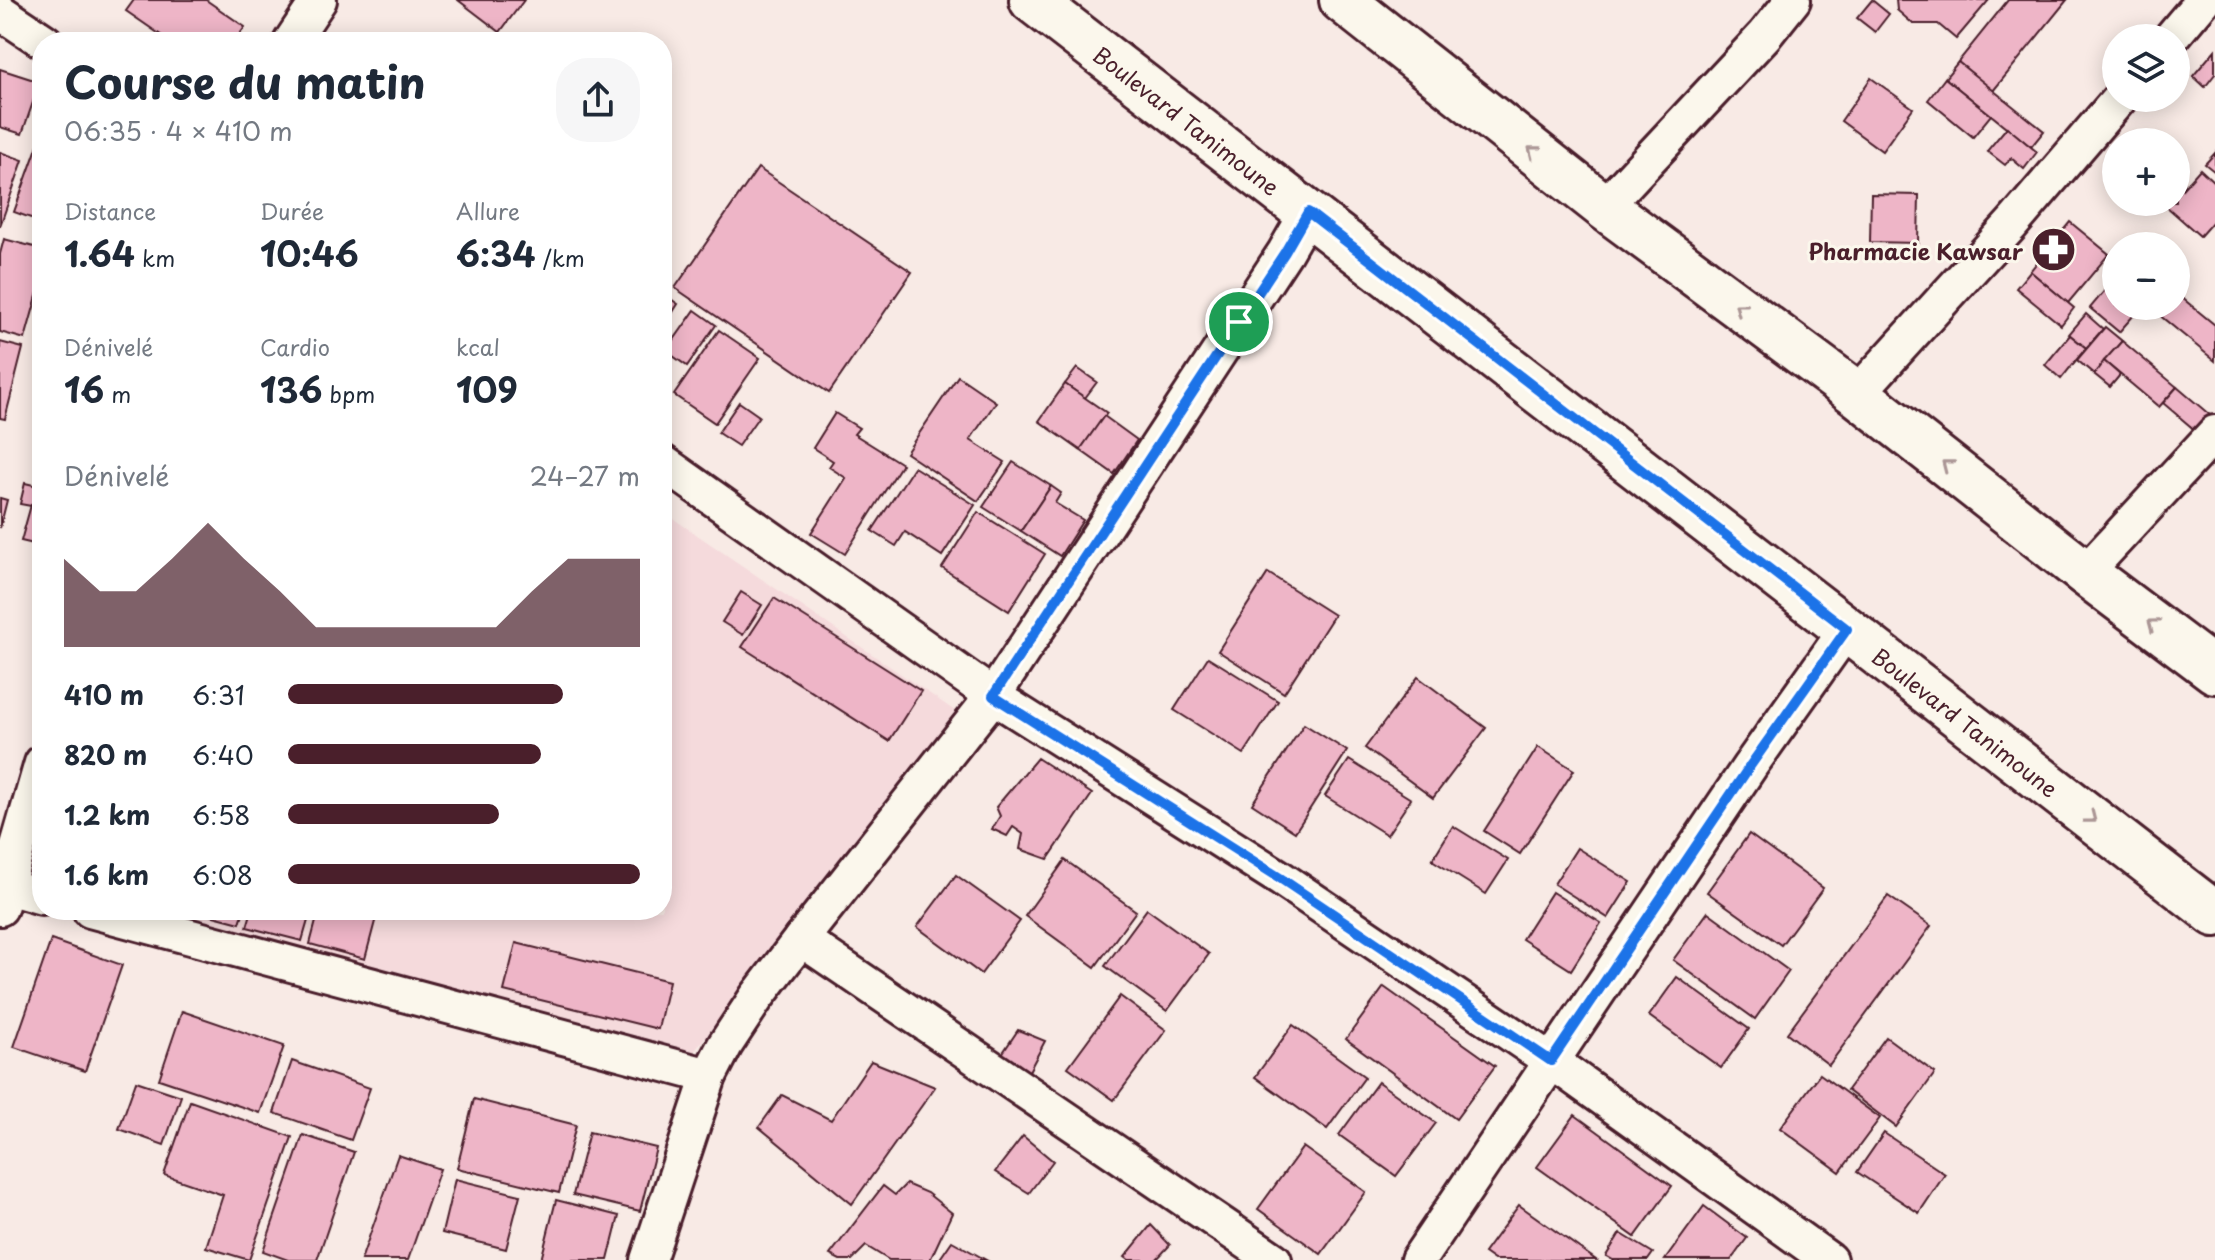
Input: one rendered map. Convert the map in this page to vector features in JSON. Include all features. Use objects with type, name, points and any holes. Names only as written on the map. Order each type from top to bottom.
[{"type":"main road","name":"Boulevard Tanimoune","points":[[1032,0],[2215,914]]},
{"type":"main road","points":[[1358,5],[1604,207],[1857,394],[2215,671]]},
{"type":"street","points":[[298,32],[319,0]]},
{"type":"street","points":[[1604,207],[1765,35],[1793,0]]},
{"type":"street","points":[[2183,24],[2203,0]]},
{"type":"street","points":[[0,12],[32,33]]},
{"type":"street","points":[[1857,394],[2012,224],[2108,112]]},
{"type":"street","points":[[648,1260],[709,1076],[725,1045],[801,939],[993,696],[1285,252],[1308,212]]},
{"type":"street","points":[[2085,573],[2215,433]]},
{"type":"street","points":[[672,469],[993,696],[1280,878],[1551,1061],[1829,1260]]},
{"type":"street","points":[[1418,1260],[1750,766],[1847,629]]},
{"type":"street","points":[[32,796],[2,894],[32,896]]},
{"type":"street","points":[[127,920],[709,1076]]},
{"type":"street","points":[[801,939],[1274,1260]]},
{"type":"shaded area","points":[[672,518],[955,711],[690,1057],[190,920],[672,920]]},
{"type":"building","points":[[134,0],[206,0],[245,27],[241,32],[156,32],[126,11]]},
{"type":"building","points":[[458,0],[524,0],[500,32]]},
{"type":"building","points":[[1872,0],[1889,14],[1875,32],[1857,18]]},
{"type":"building","points":[[1896,0],[1989,0],[1956,39],[1938,24],[1913,24],[1897,10]]},
{"type":"building","points":[[2008,0],[2067,0],[1993,91],[1958,62]]},
{"type":"building","points":[[2215,50],[2215,74],[2205,87],[2193,76]]},
{"type":"building","points":[[1958,62],[2044,131],[2031,147],[1945,78]]},
{"type":"building","points":[[0,69],[32,79],[32,105],[22,134],[0,127]]},
{"type":"building","points":[[1871,78],[1913,108],[1882,151],[1841,121]]},
{"type":"building","points":[[1945,78],[1991,115],[1973,137],[1928,100]]},
{"type":"building","points":[[2007,127],[2037,152],[2024,169],[2011,158],[2005,165],[1987,151]]},
{"type":"building","points":[[0,152],[23,160],[0,226]]},
{"type":"building","points":[[2215,153],[2215,172],[2205,164]]},
{"type":"building","points":[[32,162],[32,218],[14,212]]},
{"type":"building","points":[[758,168],[912,272],[829,393],[675,288]]},
{"type":"building","points":[[2200,169],[2215,183],[2215,219],[2200,236],[2177,216],[2190,216],[2190,180]]},
{"type":"building","points":[[1871,194],[1919,195],[1918,243],[1870,242]]},
{"type":"building","points":[[2070,222],[2102,248],[2102,262],[2068,303],[2030,271]]},
{"type":"building","points":[[4,239],[32,246],[32,314],[25,339],[0,332],[0,254]]},
{"type":"building","points":[[2030,271],[2074,308],[2061,325],[2016,288]]},
{"type":"building","points":[[2102,294],[2102,318],[2090,308]]},
{"type":"building","points":[[672,300],[678,304],[672,313]]},
{"type":"building","points":[[2190,304],[2215,325],[2215,361],[2165,320],[2190,320]]},
{"type":"building","points":[[695,310],[716,325],[687,366],[672,355],[672,343]]},
{"type":"building","points":[[2086,314],[2103,329],[2086,348],[2069,334]]},
{"type":"building","points":[[2104,320],[2130,320],[2119,332]]},
{"type":"building","points":[[2105,327],[2122,341],[2094,374],[2077,360]]},
{"type":"building","points":[[719,330],[760,358],[715,423],[674,395]]},
{"type":"building","points":[[2070,335],[2086,348],[2061,379],[2045,365]]},
{"type":"building","points":[[2122,341],[2177,387],[2159,407],[2104,361]]},
{"type":"building","points":[[0,342],[23,348],[5,419],[0,418]]},
{"type":"building","points":[[2104,361],[2120,375],[2110,387],[2094,374]]},
{"type":"building","points":[[1077,368],[1097,382],[1085,398],[1065,384]]},
{"type":"building","points":[[958,376],[996,402],[970,440],[1005,462],[978,501],[906,453]]},
{"type":"building","points":[[1065,384],[1107,413],[1080,450],[1039,421]]},
{"type":"building","points":[[2177,387],[2210,415],[2196,431],[2163,403]]},
{"type":"building","points":[[739,402],[759,416],[738,446],[718,433]]},
{"type":"building","points":[[835,413],[859,428],[854,434],[902,464],[845,554],[811,533],[846,478],[829,467],[833,461],[813,448]]},
{"type":"building","points":[[1104,416],[1137,440],[1114,474],[1080,450]]},
{"type":"building","points":[[1013,462],[1051,486],[1021,531],[983,507]]},
{"type":"building","points":[[914,467],[975,505],[942,556],[905,532],[896,546],[872,531]]},
{"type":"building","points":[[25,483],[32,485],[32,506],[20,504]]},
{"type":"building","points":[[1051,486],[1061,493],[1055,503],[1083,520],[1060,556],[1021,531]]},
{"type":"building","points":[[0,498],[7,500],[0,528]]},
{"type":"building","points":[[31,505],[32,505],[32,544],[21,541]]},
{"type":"building","points":[[978,512],[1045,554],[1009,611],[942,568]]},
{"type":"building","points":[[1268,573],[1334,615],[1284,693],[1218,651]]},
{"type":"building","points":[[741,592],[762,605],[743,635],[722,622]]},
{"type":"building","points":[[774,598],[921,691],[889,741],[742,647]]},
{"type":"building","points":[[1208,657],[1278,701],[1244,754],[1174,710]]},
{"type":"building","points":[[1418,677],[1486,728],[1433,798],[1365,748]]},
{"type":"building","points":[[1304,724],[1347,751],[1295,832],[1252,804]]},
{"type":"building","points":[[1538,747],[1574,770],[1520,854],[1484,831]]},
{"type":"building","points":[[1037,758],[1092,794],[1048,859],[1020,849],[1023,834],[1013,827],[1007,836],[992,829],[1000,816],[996,807]]},
{"type":"building","points":[[1349,760],[1411,799],[1387,835],[1325,796]]},
{"type":"building","points":[[1453,826],[1508,860],[1486,894],[1432,860]]},
{"type":"building","points":[[1749,834],[1823,888],[1781,945],[1707,892]]},
{"type":"building","points":[[1577,848],[1631,882],[1608,918],[1554,884]]},
{"type":"building","points":[[1065,860],[1136,911],[1095,967],[1025,916]]},
{"type":"building","points":[[956,875],[1020,921],[981,974],[917,927]]},
{"type":"building","points":[[1552,892],[1601,923],[1571,970],[1522,939]]},
{"type":"building","points":[[1888,896],[1931,926],[1829,1065],[1787,1033]]},
{"type":"building","points":[[1147,909],[1209,954],[1167,1011],[1105,966]]},
{"type":"building","points":[[1708,912],[1789,971],[1755,1019],[1673,960]]},
{"type":"building","points":[[249,920],[308,920],[302,941],[247,927]]},
{"type":"building","points":[[316,920],[375,920],[365,959],[310,944]]},
{"type":"building","points":[[51,940],[122,965],[85,1071],[14,1047]]},
{"type":"building","points":[[516,943],[669,981],[658,1029],[504,991]]},
{"type":"building","points":[[1677,977],[1749,1029],[1721,1068],[1649,1016]]},
{"type":"building","points":[[1384,987],[1495,1066],[1456,1119],[1346,1039]]},
{"type":"building","points":[[1120,996],[1166,1030],[1114,1100],[1068,1067]]},
{"type":"building","points":[[182,1011],[284,1046],[260,1113],[159,1079]]},
{"type":"building","points":[[1293,1025],[1365,1077],[1327,1129],[1255,1077]]},
{"type":"building","points":[[1018,1030],[1045,1041],[1028,1073],[1000,1057]]},
{"type":"building","points":[[1886,1037],[1935,1073],[1896,1127],[1847,1090]]},
{"type":"building","points":[[292,1061],[370,1088],[351,1140],[274,1113]]},
{"type":"building","points":[[871,1061],[935,1087],[852,1204],[759,1127],[782,1095],[831,1120]]},
{"type":"building","points":[[1820,1074],[1880,1118],[1840,1172],[1780,1128]]},
{"type":"building","points":[[136,1081],[181,1096],[164,1145],[119,1129]]},
{"type":"building","points":[[1378,1082],[1436,1123],[1396,1176],[1339,1135]]},
{"type":"building","points":[[474,1099],[576,1125],[559,1193],[457,1168]]},
{"type":"building","points":[[190,1101],[292,1137],[249,1260],[206,1247],[223,1195],[164,1175]]},
{"type":"building","points":[[1575,1115],[1672,1186],[1635,1237],[1537,1167]]},
{"type":"building","points":[[589,1132],[656,1148],[640,1211],[573,1195]]},
{"type":"building","points":[[1884,1133],[1945,1174],[1919,1213],[1857,1172]]},
{"type":"building","points":[[303,1135],[354,1152],[317,1260],[288,1260],[263,1251]]},
{"type":"building","points":[[1023,1136],[1053,1161],[1029,1193],[995,1172]]},
{"type":"building","points":[[1303,1147],[1366,1192],[1321,1254],[1258,1209]]},
{"type":"building","points":[[398,1155],[440,1169],[408,1260],[361,1260]]},
{"type":"building","points":[[455,1179],[520,1195],[506,1249],[442,1233]]},
{"type":"building","points":[[906,1184],[927,1193],[952,1213],[930,1260],[889,1260],[866,1246],[852,1260],[840,1260],[830,1255],[883,1186],[895,1195]]},
{"type":"building","points":[[556,1200],[619,1216],[608,1260],[541,1260]]},
{"type":"building","points":[[1519,1205],[1596,1260],[1494,1260],[1484,1253]]},
{"type":"building","points":[[1704,1206],[1747,1238],[1731,1260],[1665,1260]]},
{"type":"building","points":[[1151,1225],[1170,1245],[1156,1260],[1129,1260],[1125,1257]]},
{"type":"building","points":[[1620,1233],[1653,1253],[1648,1260],[1613,1260],[1606,1256]]},
{"type":"building","points":[[952,1241],[986,1260],[939,1260]]},
{"type":"place","name":"Pharmacie Kawsar","points":[[2054,250]]},
{"type":"route","points":[[1308,212],[1847,629],[1750,766],[1551,1061],[1280,878],[993,696],[1239,322],[1308,212]]}]
